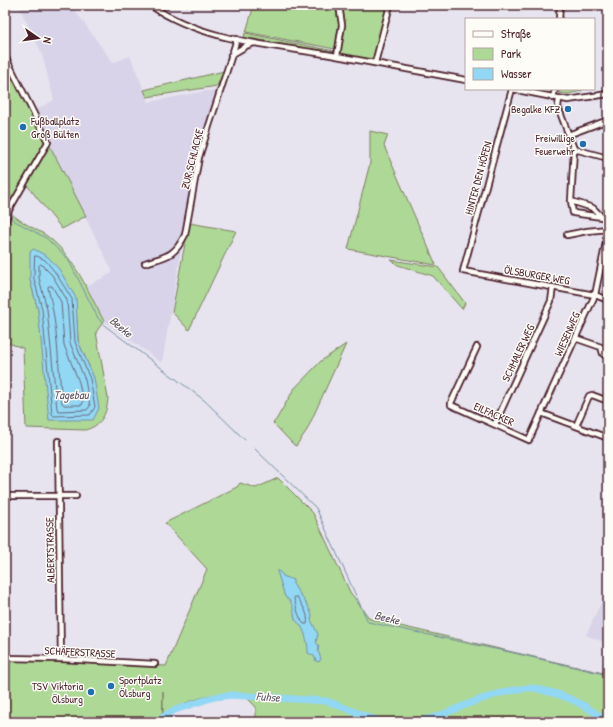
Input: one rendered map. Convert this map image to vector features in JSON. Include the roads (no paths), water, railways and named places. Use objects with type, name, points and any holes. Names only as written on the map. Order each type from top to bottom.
[{"type":"street","points":[[150,5],[171,18],[187,25],[237,39],[465,80]]},
{"type":"street","points":[[337,56],[342,26],[339,5]]},
{"type":"street","points":[[375,63],[390,5]]},
{"type":"street","points":[[559,18],[560,5]]},
{"type":"street","name":"ZUR SCHLACKE","points":[[145,263],[165,257],[173,252],[179,247],[185,235],[199,157],[237,39]]},
{"type":"street","points":[[231,55],[246,46],[255,43]]},
{"type":"street","points":[[5,56],[48,142],[9,210],[5,223]]},
{"type":"street","name":"HINTER DEN HÖFEN","points":[[463,271],[512,90]]},
{"type":"street","points":[[517,90],[553,98],[575,100],[608,94]]},
{"type":"street","points":[[553,98],[555,90]]},
{"type":"street","points":[[559,99],[558,107],[574,149],[571,201],[573,214],[602,217]]},
{"type":"street","points":[[568,135],[608,120]]},
{"type":"street","points":[[574,149],[608,158]]},
{"type":"street","points":[[571,201],[593,208],[602,217],[608,220]]},
{"type":"street","points":[[567,235],[608,229]]},
{"type":"street","name":"WIESENWEG","points":[[529,440],[595,295],[608,232]]},
{"type":"street","name":"ÖLSBURGER WEG","points":[[463,271],[595,295],[608,300]]},
{"type":"street","name":"SCHMALER WEG","points":[[495,424],[551,301],[554,287]]},
{"type":"street","points":[[575,338],[601,347],[603,354],[608,356]]},
{"type":"street","name":"EILFACKER","points":[[477,347],[451,405],[529,440]]},
{"type":"street","points":[[576,426],[589,396],[592,395],[608,401]]},
{"type":"street","points":[[541,413],[608,438]]},
{"type":"street","name":"ALBERTSTRASSE","points":[[58,441],[61,659]]},
{"type":"street","points":[[5,496],[76,496]]},
{"type":"street","name":"SCHÄFERSTRASSE","points":[[5,658],[61,659],[155,664]]},
{"type":"water","name":"Tagebau","points":[[34,249],[48,257],[59,269],[76,298],[78,341],[94,378],[99,408],[93,420],[49,420],[38,310],[30,280],[30,252]]},
{"type":"water","points":[[277,571],[279,571],[283,576],[293,580],[293,584],[308,606],[312,615],[311,620],[318,634],[316,642],[319,646],[318,651],[321,659],[319,662],[316,661],[314,656],[308,653],[304,632],[295,619],[292,604],[285,597]]},
{"type":"waterway","name":"Beeke","points":[[10,215],[13,220],[46,238],[68,259],[98,318],[104,325],[204,400],[245,440]]},
{"type":"waterway","name":"Beeke","points":[[254,448],[316,508],[368,622],[514,653],[608,675]]},
{"type":"waterway","name":"Fuhse","points":[[410,722],[436,717],[476,701],[504,692],[533,688],[570,699],[585,706],[607,722]]},
{"type":"waterway","name":"Fuhse","points":[[156,722],[172,711],[214,697],[231,695],[327,701],[381,722]]},
{"type":"waterway","name":"Fuhse","points":[[169,722],[172,711]]},
{"type":"place","name":"Begalke KFZ","points":[[568,109]]},
{"type":"place","name":"Fußballplatz Groß Bülten","points":[[23,127]]},
{"type":"place","name":"Freiwillige Feuerwehr","points":[[583,144]]},
{"type":"place","name":"Sportplatz Ölsburg","points":[[111,686]]},
{"type":"place","name":"TSV Viktoria Ölsburg","points":[[91,692]]}]
